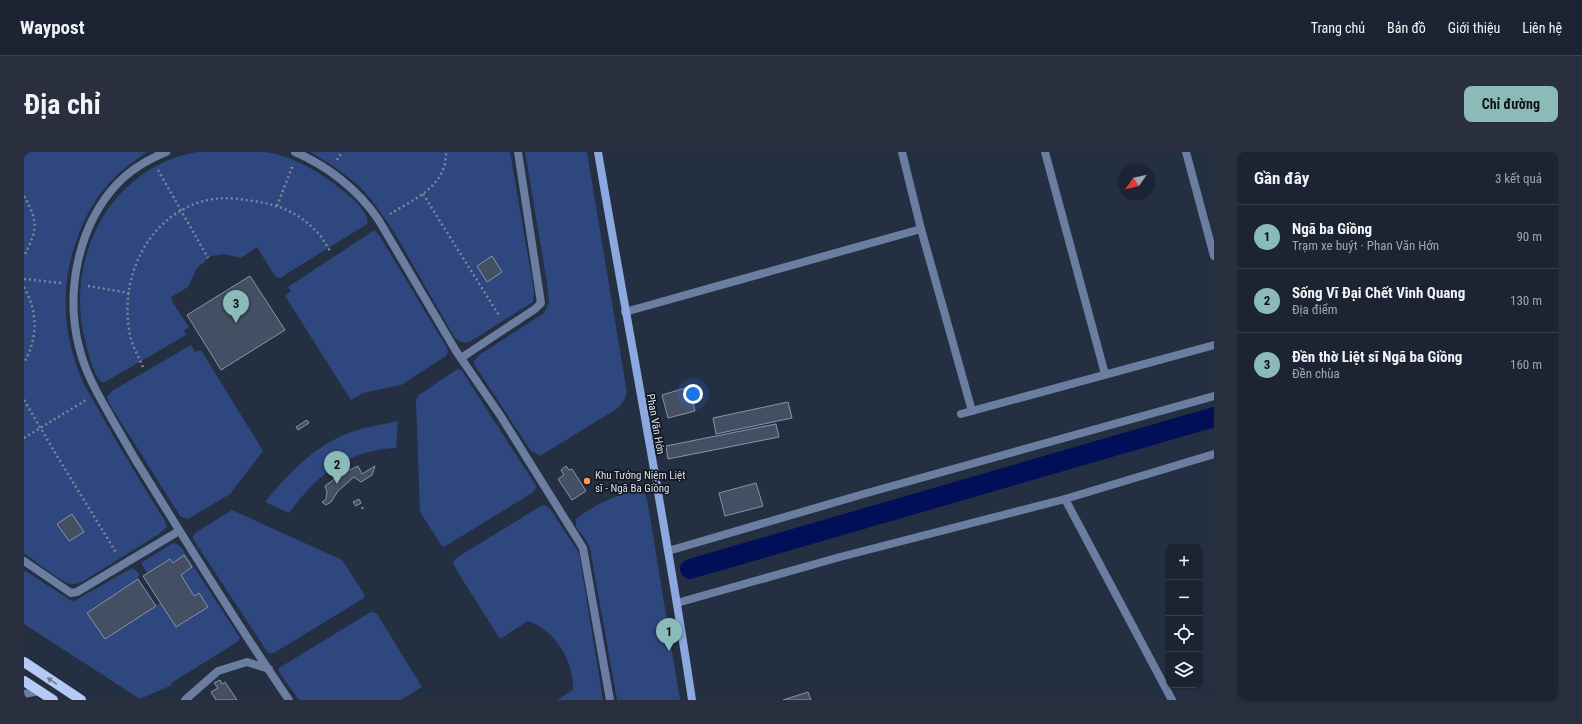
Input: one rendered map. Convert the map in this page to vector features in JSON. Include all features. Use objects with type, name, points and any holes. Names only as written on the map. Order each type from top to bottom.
[{"type":"main road","name":"Phan Văn Hớn","points":[[598,152],[677,603],[692,700]]},
{"type":"main road","points":[[24,662],[81,700]]},
{"type":"main road","points":[[24,681],[53,700]]},
{"type":"street","points":[[166,152],[151,158],[118,182],[95,214],[79,256],[73,293],[75,326],[81,355],[90,381],[132,454],[289,700]]},
{"type":"street","points":[[296,152],[318,164],[352,188],[367,202],[380,221],[461,358],[500,415],[583,548],[586,555],[610,700]]},
{"type":"street","points":[[461,358],[535,309],[541,303],[518,152]]},
{"type":"street","points":[[902,152],[921,229],[972,411]]},
{"type":"street","points":[[1045,152],[1105,374]]},
{"type":"street","points":[[1186,152],[1214,256]]},
{"type":"street","points":[[625,312],[921,229]]},
{"type":"street","points":[[961,414],[1214,345]]},
{"type":"street","points":[[668,551],[867,493],[1214,396]]},
{"type":"street","points":[[677,603],[840,557],[1065,499],[1214,454]]},
{"type":"street","points":[[1065,499],[1172,700]]},
{"type":"street","points":[[24,561],[71,593],[77,592],[180,531]]},
{"type":"street","points":[[185,700],[218,671],[247,662],[269,669]]},
{"type":"street","points":[[24,694],[39,690]]},
{"type":"path","points":[[278,206],[296,152]]},
{"type":"path","points":[[380,221],[431,188],[441,174],[445,165],[446,152]]},
{"type":"path","points":[[151,158],[208,258]]},
{"type":"path","points":[[423,194],[506,328]]},
{"type":"path","points":[[24,196],[32,211],[35,223],[32,243],[24,256]]},
{"type":"path","points":[[143,367],[132,340],[129,322],[128,297],[133,270],[137,260],[153,233],[165,221],[180,210],[192,204],[214,199],[239,199],[278,206],[296,215],[318,232],[331,252]]},
{"type":"path","points":[[24,287],[31,304],[35,325],[33,345],[24,363]]},
{"type":"path","points":[[24,438],[97,393]]},
{"type":"path","points":[[24,400],[123,564]]},
{"type":"path","points":[[362,507],[364,511]]},
{"type":"shaded area","points":[[24,152],[147,152],[113,179],[89,211],[71,257],[66,294],[66,312],[72,349],[84,384],[127,460],[164,519],[167,527],[159,534],[82,582],[75,584],[68,583],[48,571],[24,553]]},
{"type":"shaded area","points":[[197,152],[265,152],[289,158],[301,163],[323,176],[353,199],[367,217],[367,224],[280,278],[276,277],[273,273],[257,247],[241,258],[224,254],[211,256],[197,268],[188,287],[171,297],[173,303],[189,327],[184,331],[186,335],[105,382],[102,382],[91,362],[85,340],[80,309],[81,279],[88,249],[100,221],[118,197],[140,176],[166,161]]},
{"type":"shaded area","points":[[310,152],[510,152],[534,291],[533,302],[471,341],[461,342],[457,340],[394,232],[372,200],[357,184],[329,163]]},
{"type":"shaded area","points":[[525,152],[587,152],[627,393],[618,408],[540,456],[531,451],[474,364],[474,361],[479,355],[544,313],[549,303]]},
{"type":"shaded area","points":[[373,231],[379,235],[448,351],[446,356],[401,385],[363,393],[351,400],[285,296],[291,291],[288,287]]},
{"type":"shaded area","points":[[191,345],[195,352],[201,350],[263,451],[230,494],[188,519],[181,517],[175,508],[109,403],[107,397],[112,391]]},
{"type":"shaded area","points":[[459,369],[462,371],[536,486],[532,493],[444,547],[420,512],[416,400],[419,395]]},
{"type":"shaded area","points":[[398,421],[396,448],[362,454],[334,467],[310,488],[289,513],[265,502],[300,464],[330,442],[355,431]]},
{"type":"shaded area","points":[[632,489],[644,493],[647,499],[680,700],[617,700],[590,548],[576,527],[576,520],[578,517],[597,505]]},
{"type":"shaded area","points":[[544,505],[550,509],[579,553],[603,700],[557,700],[573,690],[573,679],[567,658],[555,640],[547,632],[528,621],[500,639],[453,563],[456,558]]},
{"type":"shaded area","points":[[232,510],[342,560],[364,594],[364,598],[274,653],[268,653],[193,539],[195,533]]},
{"type":"shaded area","points":[[173,543],[181,547],[240,638],[234,644],[171,683],[172,685],[140,699],[24,624],[24,570],[70,600],[74,601],[132,568],[139,573],[138,579],[87,613],[105,639],[160,603],[176,627],[208,607],[199,593],[194,596],[181,575],[192,567],[184,555],[173,563],[170,559],[147,573],[141,563]]},
{"type":"shaded area","points":[[373,612],[377,614],[422,687],[401,700],[299,700],[279,672],[279,668]]},
{"type":"building","points":[[492,256],[502,272],[487,282],[477,266]]},
{"type":"building","points":[[250,276],[285,330],[221,370],[187,315]]},
{"type":"building","points":[[689,387],[695,411],[668,418],[662,395]]},
{"type":"building","points":[[788,402],[792,418],[716,434],[713,418]]},
{"type":"building","points":[[307,420],[309,423],[298,430],[296,427]]},
{"type":"building","points":[[776,424],[779,437],[668,459],[666,446]]},
{"type":"building","points":[[358,466],[362,474],[375,466],[372,475],[361,482],[354,477],[338,491],[331,502],[326,505],[322,502],[326,499],[327,492],[325,486],[343,473]]},
{"type":"building","points":[[566,466],[569,470],[572,469],[586,491],[572,500],[558,479],[564,475],[561,470]]},
{"type":"building","points":[[756,483],[763,506],[725,516],[719,493]]},
{"type":"building","points":[[359,499],[361,503],[356,506],[353,502]]},
{"type":"building","points":[[72,514],[84,532],[69,541],[57,524]]},
{"type":"building","points":[[184,555],[192,567],[181,575],[194,596],[199,593],[208,607],[176,627],[143,576],[170,559],[173,563]]},
{"type":"building","points":[[138,579],[156,606],[105,639],[87,613]]},
{"type":"building","points":[[220,680],[222,684],[225,682],[237,700],[216,700],[211,692],[218,688],[214,683]]},
{"type":"building","points":[[808,692],[811,700],[783,700]]},
{"type":"waterway","points":[[690,569],[1214,417]]},
{"type":"place","name":"Đền thờ Liệt sĩ Ngã ba Giồng","points":[[236,323]]},
{"type":"place","name":"Khu Tưởng Niệm Liệt sĩ - Ngã Ba Giồng","points":[[587,481]]},
{"type":"place","name":"Sống Vĩ Đại Chết Vinh Quang","points":[[337,484]]},
{"type":"place","name":"Ngã ba Giồng","points":[[669,651]]}]
